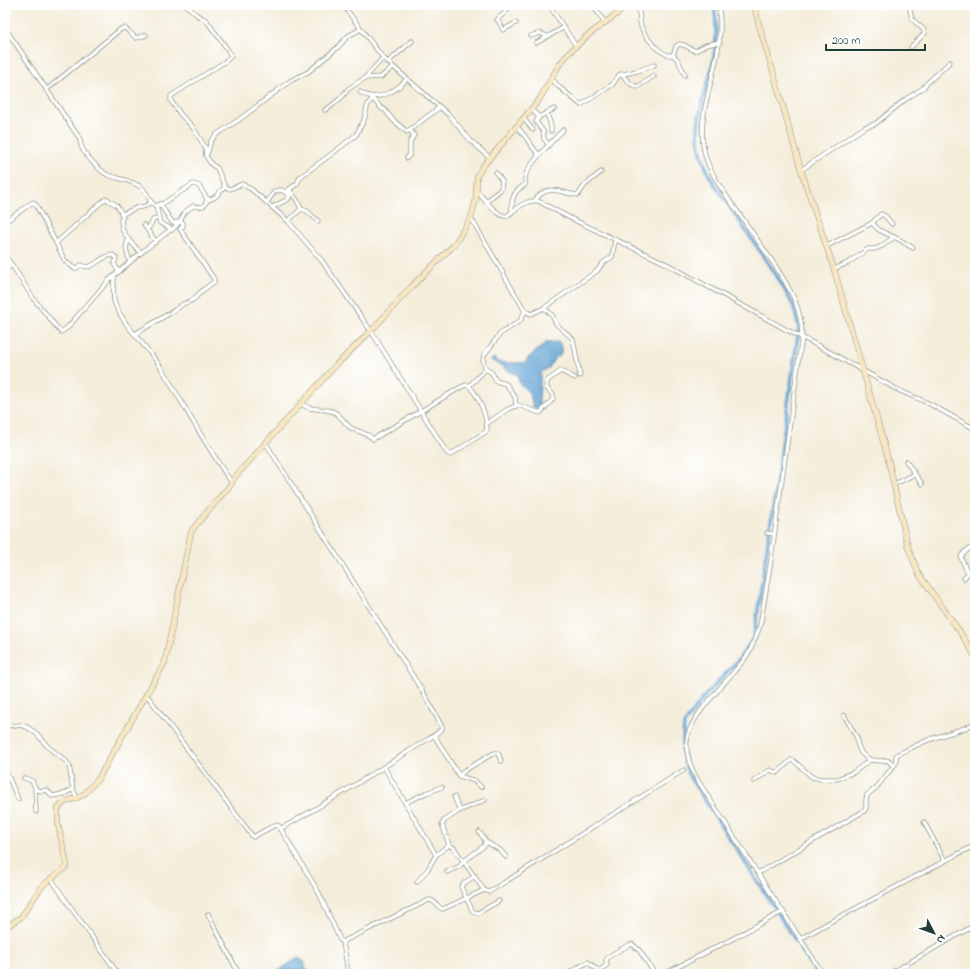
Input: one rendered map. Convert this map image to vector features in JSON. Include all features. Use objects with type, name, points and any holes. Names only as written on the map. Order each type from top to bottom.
[{"type":"street","points":[[186,5],[203,18],[231,56],[226,61],[171,96],[171,99],[172,103],[192,126],[205,147],[206,156],[217,168],[225,187]]},
{"type":"street","points":[[344,5],[383,58],[453,119],[473,143],[490,158]]},
{"type":"street","points":[[509,5],[509,8],[505,14],[497,20],[503,30],[516,23]]},
{"type":"street","points":[[549,5],[576,46]]},
{"type":"street","points":[[593,5],[605,23]]},
{"type":"street","points":[[5,928],[21,917],[37,893],[51,878],[64,869],[67,865],[58,824],[58,809],[63,803],[77,798],[88,790],[98,779],[146,694],[166,662],[191,532],[232,483],[234,478],[300,403],[337,364],[371,332],[409,290],[454,245],[471,218],[476,199],[479,173],[490,158],[544,94],[563,59],[576,46],[630,5]]},
{"type":"street","points":[[636,5],[640,12],[641,26],[651,41],[662,52],[673,55],[678,60],[685,75]]},
{"type":"street","points":[[718,5],[720,20],[719,42],[704,118],[703,145],[712,173],[782,275],[796,304],[801,322],[801,337],[783,464],[771,534],[762,618],[756,637],[743,661],[694,718],[688,735],[688,758],[693,772],[758,873],[780,913],[800,939],[823,974]]},
{"type":"street","points":[[754,5],[801,170],[834,269],[863,371],[895,484],[908,547],[918,572],[975,656]]},
{"type":"street","points":[[909,5],[912,19],[923,29],[925,33],[912,47]]},
{"type":"street","points":[[5,28],[80,139],[81,147],[102,171],[140,186],[145,190],[151,202],[156,206],[158,218],[162,225],[172,230],[177,225],[177,222],[183,223]]},
{"type":"street","points":[[46,90],[121,29],[125,28],[136,38],[146,35]]},
{"type":"street","points":[[206,156],[211,141],[216,135],[240,119],[290,81],[308,72],[337,48],[348,36],[361,28]]},
{"type":"street","points":[[536,43],[563,28]]},
{"type":"street","points":[[531,36],[540,33],[547,36]]},
{"type":"street","points":[[388,62],[412,41]]},
{"type":"street","points":[[673,55],[676,46],[679,44],[695,51],[710,44],[719,42]]},
{"type":"street","points":[[325,110],[342,97],[348,89],[365,78],[383,58]]},
{"type":"street","points":[[801,170],[865,127],[875,124],[906,99],[923,88],[950,62]]},
{"type":"street","points":[[552,79],[558,86],[581,104],[612,85],[621,74],[637,71],[654,65]]},
{"type":"street","points":[[365,78],[381,77],[393,67]]},
{"type":"street","points":[[621,74],[631,84],[637,86],[654,76]]},
{"type":"street","points":[[360,92],[365,96],[372,98],[386,95],[401,86],[407,79]]},
{"type":"street","points":[[372,98],[405,131],[410,130],[440,107]]},
{"type":"street","points":[[289,189],[297,184],[300,177],[356,135],[364,120],[368,104],[372,98]]},
{"type":"street","points":[[548,145],[544,139],[543,131],[536,123],[539,117],[554,109]]},
{"type":"street","points":[[532,110],[539,117]]},
{"type":"street","points":[[547,113],[551,131]]},
{"type":"street","points":[[524,119],[533,130]]},
{"type":"street","points":[[517,127],[539,155]]},
{"type":"street","points":[[406,158],[410,154],[410,142],[414,135],[410,130]]},
{"type":"street","points":[[512,212],[511,202],[522,186],[525,185],[524,178],[527,173],[539,155],[563,130]]},
{"type":"street","points":[[477,191],[486,202],[502,216],[506,217],[526,202],[535,200],[540,194],[560,190],[578,195],[585,186],[601,172]]},
{"type":"street","points":[[486,202],[501,190],[502,182],[496,173]]},
{"type":"street","points":[[156,206],[193,184],[199,186],[207,199]]},
{"type":"street","points":[[225,187],[230,189],[239,184],[244,185],[267,202],[288,221],[322,262],[371,332],[447,453],[450,455],[486,432],[486,424],[479,398],[469,386]]},
{"type":"street","points":[[207,199],[209,200],[215,197],[225,187]]},
{"type":"street","points":[[289,189],[288,191],[290,196]]},
{"type":"street","points":[[289,189],[297,200],[301,209],[307,211],[318,221]]},
{"type":"street","points":[[267,202],[275,191],[282,190],[290,196]]},
{"type":"street","points":[[273,208],[288,199],[290,196]]},
{"type":"street","points":[[56,243],[105,199],[109,200],[120,208],[123,217],[121,219],[122,229],[128,239],[141,253]]},
{"type":"street","points":[[135,334],[183,304],[193,300],[214,282],[214,279],[180,229],[183,226],[183,223],[180,221],[185,212],[193,206],[199,208],[202,207],[207,199]]},
{"type":"street","points":[[535,200],[662,262],[794,334],[852,363],[863,371],[975,429]]},
{"type":"street","points":[[5,222],[33,202],[65,261],[74,269],[80,265],[90,268],[97,261],[108,255],[113,255],[116,258],[114,264],[119,272]]},
{"type":"street","points":[[121,213],[124,214],[136,208],[146,206],[151,202]]},
{"type":"street","points":[[160,204],[172,222],[177,225]]},
{"type":"street","points":[[288,221],[301,209]]},
{"type":"street","points":[[825,242],[872,223],[881,214],[885,216],[892,224]]},
{"type":"street","points":[[147,229],[152,220],[158,218]]},
{"type":"street","points":[[471,218],[526,311],[533,314],[597,271],[603,263],[613,255],[615,240]]},
{"type":"street","points":[[872,223],[879,230],[913,248]]},
{"type":"street","points":[[144,225],[156,242]]},
{"type":"street","points":[[5,257],[12,265],[33,298],[52,323],[61,332],[67,328],[119,272],[170,230],[170,228]]},
{"type":"street","points":[[834,269],[848,263],[868,249],[875,249],[882,246],[894,237]]},
{"type":"street","points":[[128,239],[126,249],[130,262]]},
{"type":"street","points":[[5,270],[12,265]]},
{"type":"street","points":[[112,279],[115,304],[125,321],[159,366],[232,483]]},
{"type":"street","points":[[544,308],[552,315],[556,324],[573,339],[578,372],[580,376]]},
{"type":"street","points":[[516,406],[515,397],[506,384],[496,380],[492,373],[486,369],[483,362],[484,355],[500,334],[520,321],[526,311]]},
{"type":"street","points":[[300,403],[309,408],[336,412],[348,425],[374,439],[462,387],[466,385],[469,386],[486,369]]},
{"type":"street","points":[[486,424],[511,407],[518,405],[540,413],[554,399],[553,395],[546,387],[548,380],[561,371],[575,378]]},
{"type":"street","points":[[265,442],[442,724],[442,729],[434,735],[320,807],[280,829]]},
{"type":"street","points":[[906,461],[922,484]]},
{"type":"street","points":[[895,484],[915,474]]},
{"type":"street","points":[[964,578],[968,573],[961,556],[975,546]]},
{"type":"street","points":[[146,694],[252,837],[276,824],[279,826],[319,893],[342,942],[348,974]]},
{"type":"street","points":[[844,715],[857,738],[857,743],[861,753],[870,760],[887,760],[894,766]]},
{"type":"street","points":[[758,873],[864,811],[866,808],[866,800],[868,795],[878,786],[894,766],[896,763],[896,756],[898,754],[928,740],[965,728],[975,723]]},
{"type":"street","points":[[5,726],[20,725],[27,727],[37,734],[49,748],[66,761],[69,765],[73,789],[77,798]]},
{"type":"street","points":[[434,735],[459,776],[475,781],[481,788]]},
{"type":"street","points":[[459,776],[465,770],[494,752],[498,753],[501,761]]},
{"type":"street","points":[[754,781],[772,769],[777,773],[791,760],[812,777],[821,779],[837,779],[854,772],[870,760]]},
{"type":"street","points":[[384,767],[436,855]]},
{"type":"street","points":[[5,769],[18,798]]},
{"type":"street","points":[[485,800],[459,811],[442,824],[449,845],[454,848],[484,890],[489,892],[684,770]]},
{"type":"street","points":[[24,778],[32,781],[36,789],[36,812]]},
{"type":"street","points":[[406,804],[426,793],[442,787]]},
{"type":"street","points":[[36,789],[41,791],[47,790],[52,796],[64,794],[73,789]]},
{"type":"street","points":[[454,797],[459,811]]},
{"type":"street","points":[[924,822],[945,861]]},
{"type":"street","points":[[478,832],[486,842],[500,850],[506,857]]},
{"type":"street","points":[[448,872],[458,868],[463,862],[483,847],[486,842]]},
{"type":"street","points":[[417,882],[428,869],[436,855],[449,845]]},
{"type":"street","points":[[800,939],[975,845]]},
{"type":"street","points":[[475,876],[464,883],[461,888],[472,910],[476,913],[499,901]]},
{"type":"street","points":[[51,878],[118,974]]},
{"type":"street","points":[[342,942],[429,900],[434,901],[440,909],[443,909],[484,890]]},
{"type":"street","points":[[664,974],[780,913]]},
{"type":"street","points":[[208,914],[239,974]]},
{"type":"street","points":[[889,974],[975,924]]},
{"type":"street","points":[[567,974],[588,962],[598,970],[602,969],[607,965],[606,960],[608,957],[632,944],[639,950],[655,974]]},
{"type":"street","points":[[594,974],[595,968]]},
{"type":"water","points":[[547,342],[559,342],[561,352],[558,358],[556,356],[549,368],[541,372],[539,402],[542,410],[539,412],[533,407],[528,392],[519,383],[517,374],[512,373],[491,360],[494,358],[498,362],[526,362],[528,358]]},
{"type":"water","points":[[298,957],[305,962],[305,968],[308,970],[309,974],[274,974]]},
{"type":"waterway","points":[[714,5],[716,19],[716,41],[713,63],[698,123],[700,150],[711,179],[778,278],[793,305],[799,328],[754,637],[740,658],[704,697],[684,724],[682,751],[688,774],[817,974]]}]
